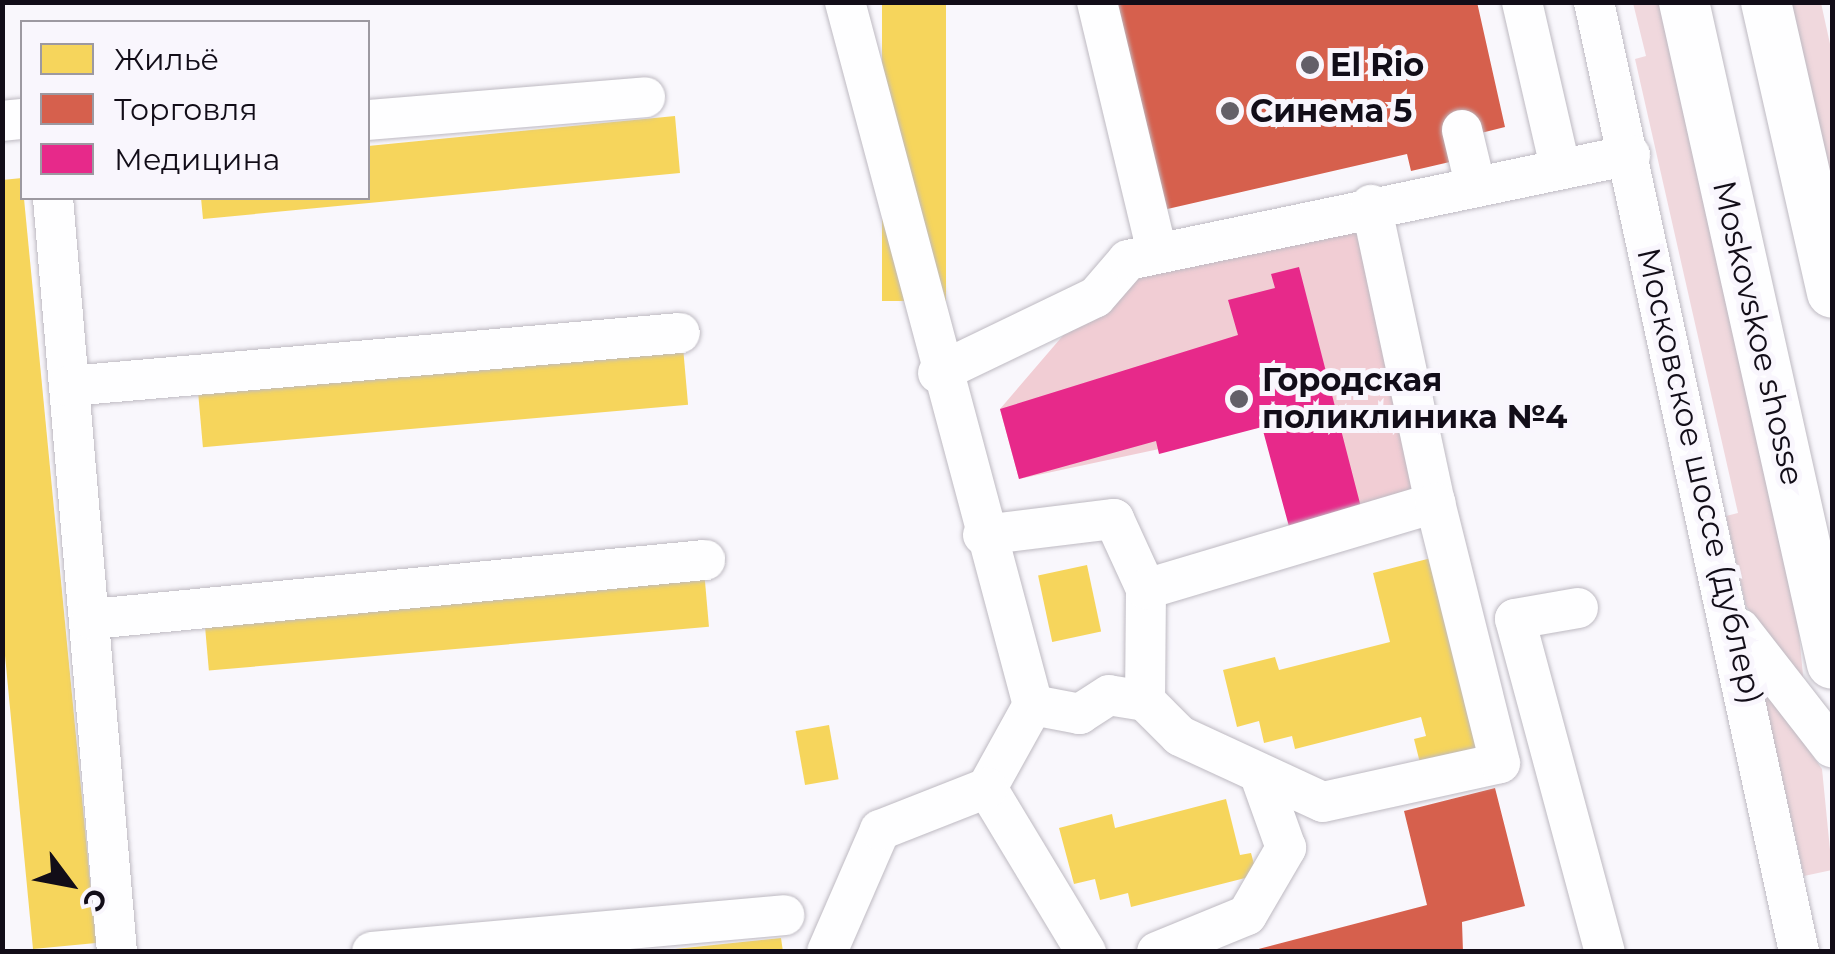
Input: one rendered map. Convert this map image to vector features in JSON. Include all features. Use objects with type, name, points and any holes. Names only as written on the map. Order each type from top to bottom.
[{"type":"main road","name":"Moskovskoe shosse","points":[[1684,2],[1832,664]]},
{"type":"main road","points":[[1766,2],[1832,293]]},
{"type":"street","points":[[827,952],[880,830],[986,788],[1032,705],[938,373],[845,2]]},
{"type":"street","points":[[1097,2],[1157,251]]},
{"type":"street","points":[[1522,2],[1560,166]]},
{"type":"street","name":"Московское шоссе (дублер)","points":[[1594,2],[1735,622],[1800,952]]},
{"type":"street","points":[[370,120],[645,97]]},
{"type":"street","points":[[1462,130],[1475,184]]},
{"type":"street","points":[[938,373],[1096,297],[1128,260],[1370,205],[1630,154]]},
{"type":"street","points":[[53,200],[92,619],[117,952]]},
{"type":"street","points":[[1032,705],[1080,714],[1109,695],[1145,701],[1180,736],[1262,781],[1323,802],[1500,763],[1435,503],[1370,205]]},
{"type":"street","points":[[69,386],[680,334]]},
{"type":"street","points":[[1146,589],[1435,503]]},
{"type":"street","points":[[983,534],[1114,518],[1146,589],[1145,701]]},
{"type":"street","points":[[92,619],[705,560]]},
{"type":"street","points":[[1578,608],[1515,619],[1605,952]]},
{"type":"street","points":[[1735,622],[1832,746]]},
{"type":"street","points":[[1157,952],[1248,916],[1286,848],[1262,781]]},
{"type":"street","points":[[986,788],[1086,952]]},
{"type":"street","points":[[372,952],[784,915]]},
{"type":"shaded area","points":[[1633,3],[1662,3],[1797,612],[1804,686],[1746,606],[1726,516],[1738,513],[1635,59],[1646,56]]},
{"type":"shaded area","points":[[1791,3],[1821,3],[1832,53],[1832,192]]},
{"type":"shaded area","points":[[1371,205],[1435,503],[1302,543],[1262,427],[1019,479],[1000,409],[1096,297],[1157,251]]},
{"type":"shaded area","points":[[1760,681],[1822,769],[1832,870],[1804,876]]},
{"type":"building: Жильё","points":[[882,2],[946,2],[946,301],[882,301]]},
{"type":"building: Жильё","points":[[675,116],[680,173],[203,219],[201,200],[370,200],[370,146]]},
{"type":"building: Жильё","points":[[20,178],[20,200],[24,200],[96,943],[33,949],[2,624],[2,180]]},
{"type":"building: Жильё","points":[[683,347],[688,405],[203,447],[198,389]]},
{"type":"building: Жильё","points":[[1439,556],[1488,753],[1422,771],[1414,739],[1426,736],[1421,717],[1295,749],[1292,736],[1264,743],[1259,721],[1237,727],[1223,670],[1275,657],[1279,670],[1390,642],[1373,573]]},
{"type":"building: Жильё","points":[[1087,565],[1101,632],[1052,642],[1038,575]]},
{"type":"building: Жильё","points":[[704,570],[709,627],[209,671],[204,614]]},
{"type":"building: Жильё","points":[[829,725],[839,779],[805,785],[796,731]]},
{"type":"building: Жильё","points":[[1226,799],[1240,855],[1251,853],[1257,875],[1131,907],[1128,893],[1100,900],[1095,879],[1074,884],[1059,828],[1112,814],[1115,828]]},
{"type":"building: Жильё","points":[[781,938],[783,952],[675,949]]},
{"type":"building: Торговля","name":"El Rio","points":[[1115,2],[1477,2],[1505,127],[1449,141],[1454,161],[1411,171],[1407,154],[1163,210]]},
{"type":"building: Торговля","points":[[1495,788],[1525,906],[1462,922],[1463,952],[1247,952],[1427,905],[1404,811]]},
{"type":"building: Медицина","name":"Городская поликлиника №4","points":[[1299,267],[1363,515],[1291,534],[1262,427],[1159,454],[1156,441],[1019,479],[1000,409],[1238,335],[1228,300],[1275,288],[1271,274]]},
{"type":"place","name":"El Rio","points":[[1310,65]]},
{"type":"place","name":"Синема 5","points":[[1230,111]]},
{"type":"place","name":"Городская поликлиника №4","points":[[1239,399]]}]
